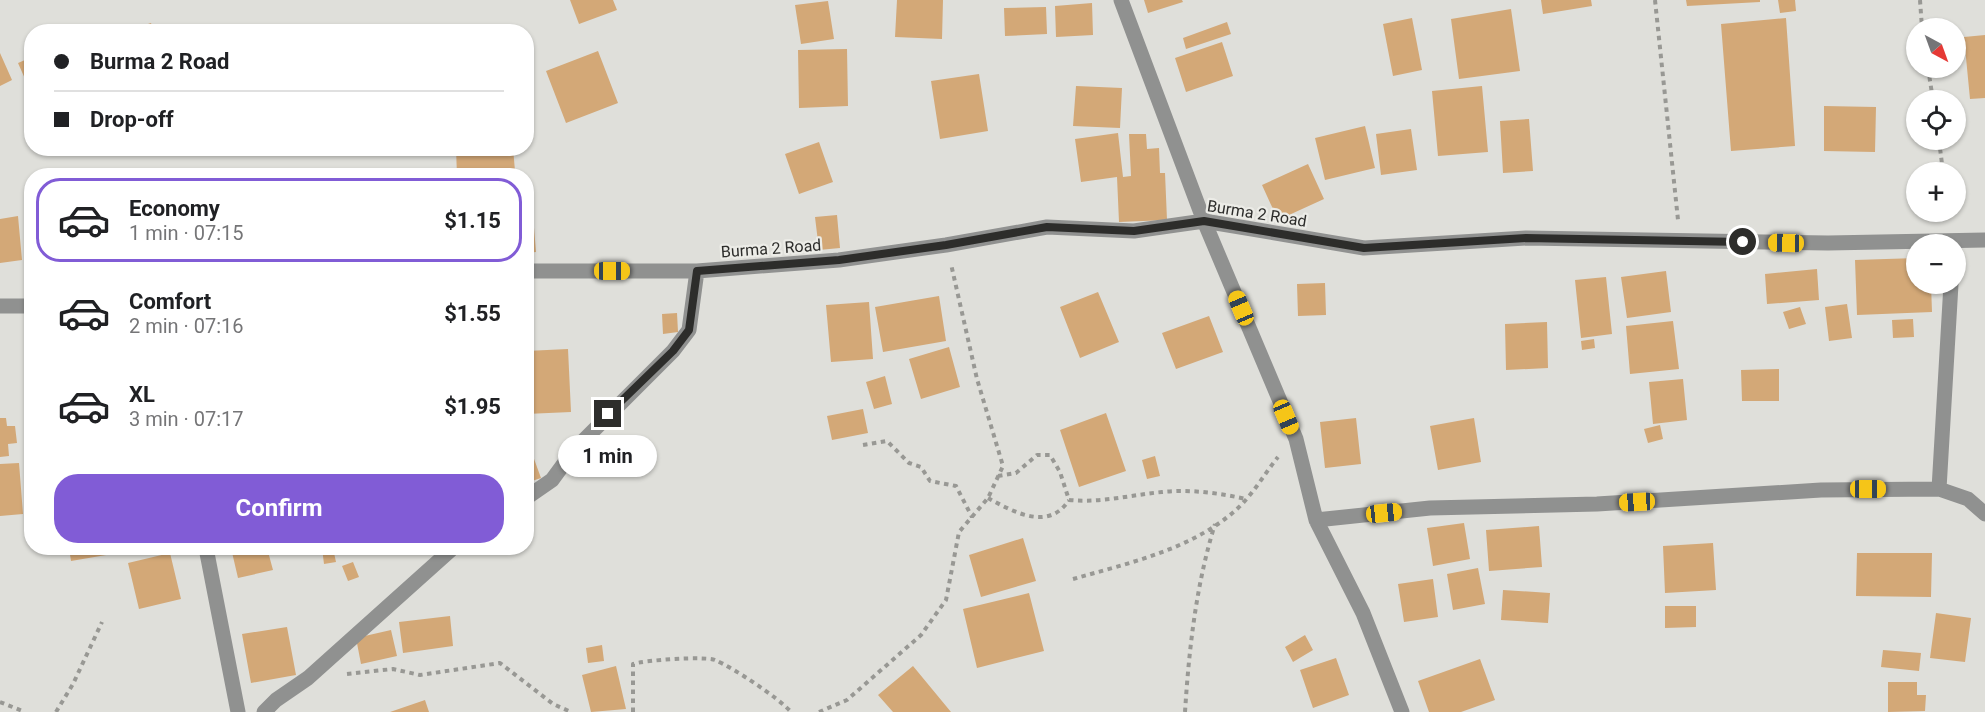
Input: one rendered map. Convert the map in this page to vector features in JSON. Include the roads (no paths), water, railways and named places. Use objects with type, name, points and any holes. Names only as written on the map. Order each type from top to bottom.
[{"type":"street","points":[[1121,0],[1204,221],[1296,439],[1316,520],[1364,614],[1402,712]]},
{"type":"street","name":"Burma 2 Road","points":[[534,271],[697,271],[839,260],[946,245],[1047,227],[1134,231],[1204,221],[1364,248],[1526,238],[1680,242],[1906,243]]},
{"type":"street","name":"Burma 2 Road","points":[[1966,242],[1985,240]]},
{"type":"street","points":[[534,492],[552,480],[574,450],[673,351],[689,330],[697,271]]},
{"type":"street","points":[[1939,489],[1950,294]]},
{"type":"street","points":[[0,306],[24,306]]},
{"type":"street","points":[[1316,520],[1430,508],[1597,504],[1821,490],[1939,489],[1968,499],[1985,514]]},
{"type":"street","points":[[207,555],[238,712]]},
{"type":"street","points":[[264,712],[276,700],[308,678],[445,555]]}]
